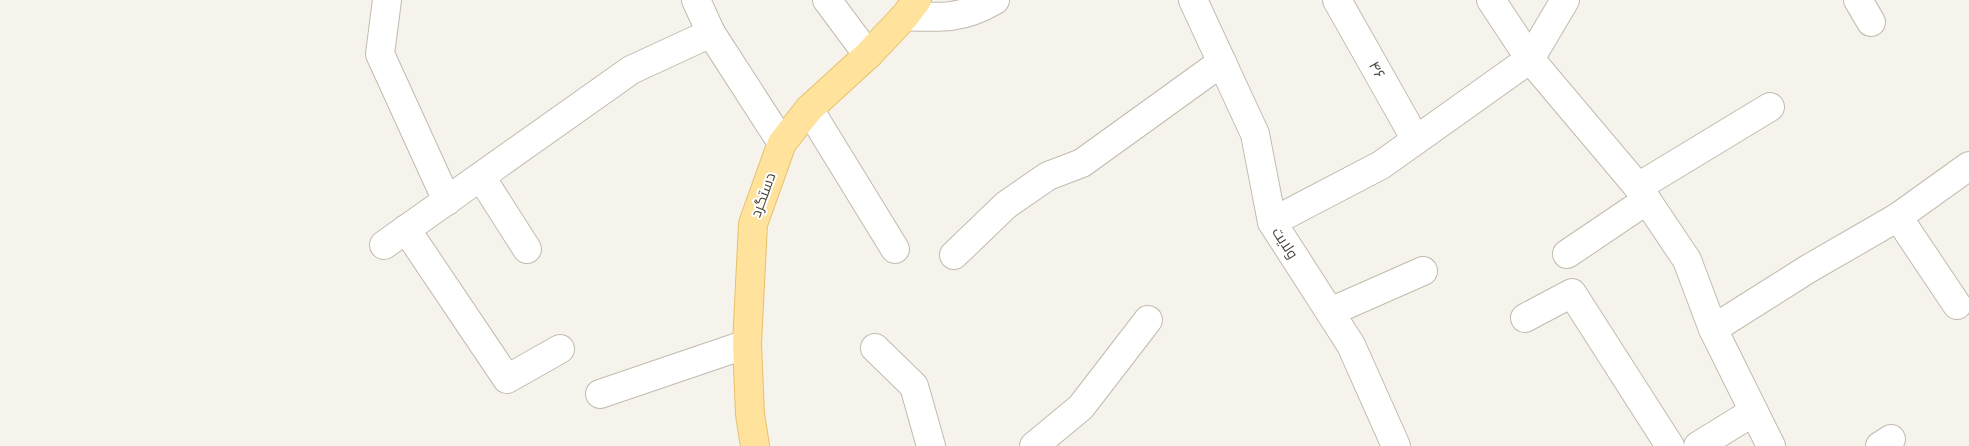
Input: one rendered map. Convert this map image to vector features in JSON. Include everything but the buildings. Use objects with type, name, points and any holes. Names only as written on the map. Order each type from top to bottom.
[{"type":"main road","name":"دستگرد","points":[[755,446],[750,414],[747,344],[753,224],[782,143],[808,109],[868,56],[911,8]]},
{"type":"street","points":[[387,0],[380,54],[447,202]]},
{"type":"street","points":[[696,0],[711,33],[782,143]]},
{"type":"street","points":[[827,0],[868,56]]},
{"type":"street","points":[[911,8],[939,18],[977,11],[996,0]]},
{"type":"street","name":"ولایت","points":[[1193,0],[1255,134],[1272,222],[1351,345],[1396,446]]},
{"type":"street","name":"۴۶","points":[[1337,0],[1416,140]]},
{"type":"street","points":[[1491,0],[1530,59],[1643,193],[1687,260],[1713,329],[1771,446]]},
{"type":"street","points":[[1272,222],[1381,165],[1530,59],[1565,0]]},
{"type":"street","points":[[384,245],[631,70],[711,33]]},
{"type":"street","points":[[954,255],[1006,205],[1048,176],[1082,163],[1222,62]]},
{"type":"street","points":[[1567,254],[1643,193],[1770,107]]},
{"type":"street","points":[[808,109],[895,249]]},
{"type":"street","points":[[1713,329],[1808,269],[1898,217],[1969,166]]},
{"type":"street","points":[[481,177],[527,249]]},
{"type":"street","points":[[1898,217],[1957,305]]},
{"type":"street","points":[[406,229],[507,379],[560,349]]},
{"type":"street","points":[[1330,312],[1423,271]]},
{"type":"street","points":[[1524,318],[1572,292],[1670,446]]},
{"type":"street","points":[[1034,446],[1081,407],[1148,320]]},
{"type":"street","points":[[600,394],[747,344]]},
{"type":"street","points":[[875,348],[914,386],[931,446]]},
{"type":"street","points":[[1698,446],[1753,412]]}]
